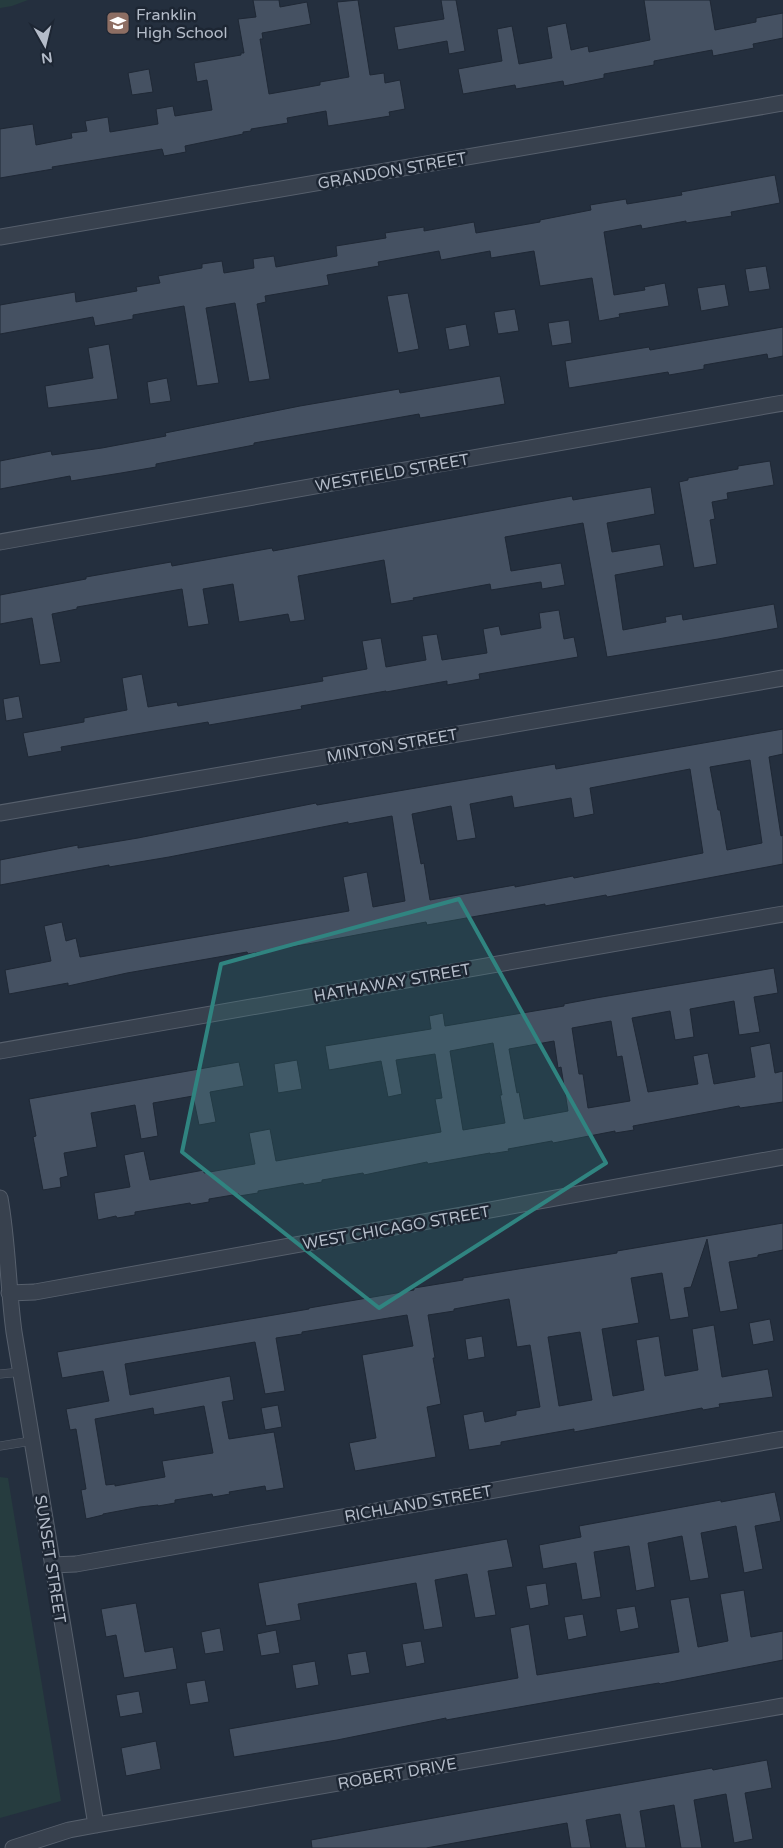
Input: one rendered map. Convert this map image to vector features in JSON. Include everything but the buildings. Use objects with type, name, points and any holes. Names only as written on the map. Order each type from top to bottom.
[{"type":"street","name":"GRANDON STREET","points":[[0,237],[783,103]]},
{"type":"street","name":"WESTFIELD STREET","points":[[0,542],[783,403]]},
{"type":"street","name":"MINTON STREET","points":[[0,813],[783,678]]},
{"type":"street","name":"HATHAWAY STREET","points":[[0,1051],[783,914]]},
{"type":"street","name":"WEST CHICAGO STREET","points":[[9,1293],[35,1292],[783,1157]]},
{"type":"street","name":"SUNSET STREET","points":[[0,1198],[5,1226],[9,1293],[20,1372],[96,1825]]},
{"type":"street","name":"RICHLAND STREET","points":[[52,1565],[76,1564],[783,1439]]},
{"type":"street","name":"ROBERT DRIVE","points":[[13,1848],[69,1830],[96,1825],[783,1706]]},
{"type":"lane","points":[[0,1374],[20,1372]]},
{"type":"lane","points":[[0,1446],[31,1441]]},
{"type":"highlighted area","points":[[459,899],[606,1163],[379,1308],[182,1152],[221,964]]},
{"type":"green space","points":[[0,0],[28,0],[0,8]]},
{"type":"green space","points":[[0,1477],[8,1478],[61,1801],[0,1818]]},
{"type":"place","name":"Franklin High School","points":[[118,23]]}]
